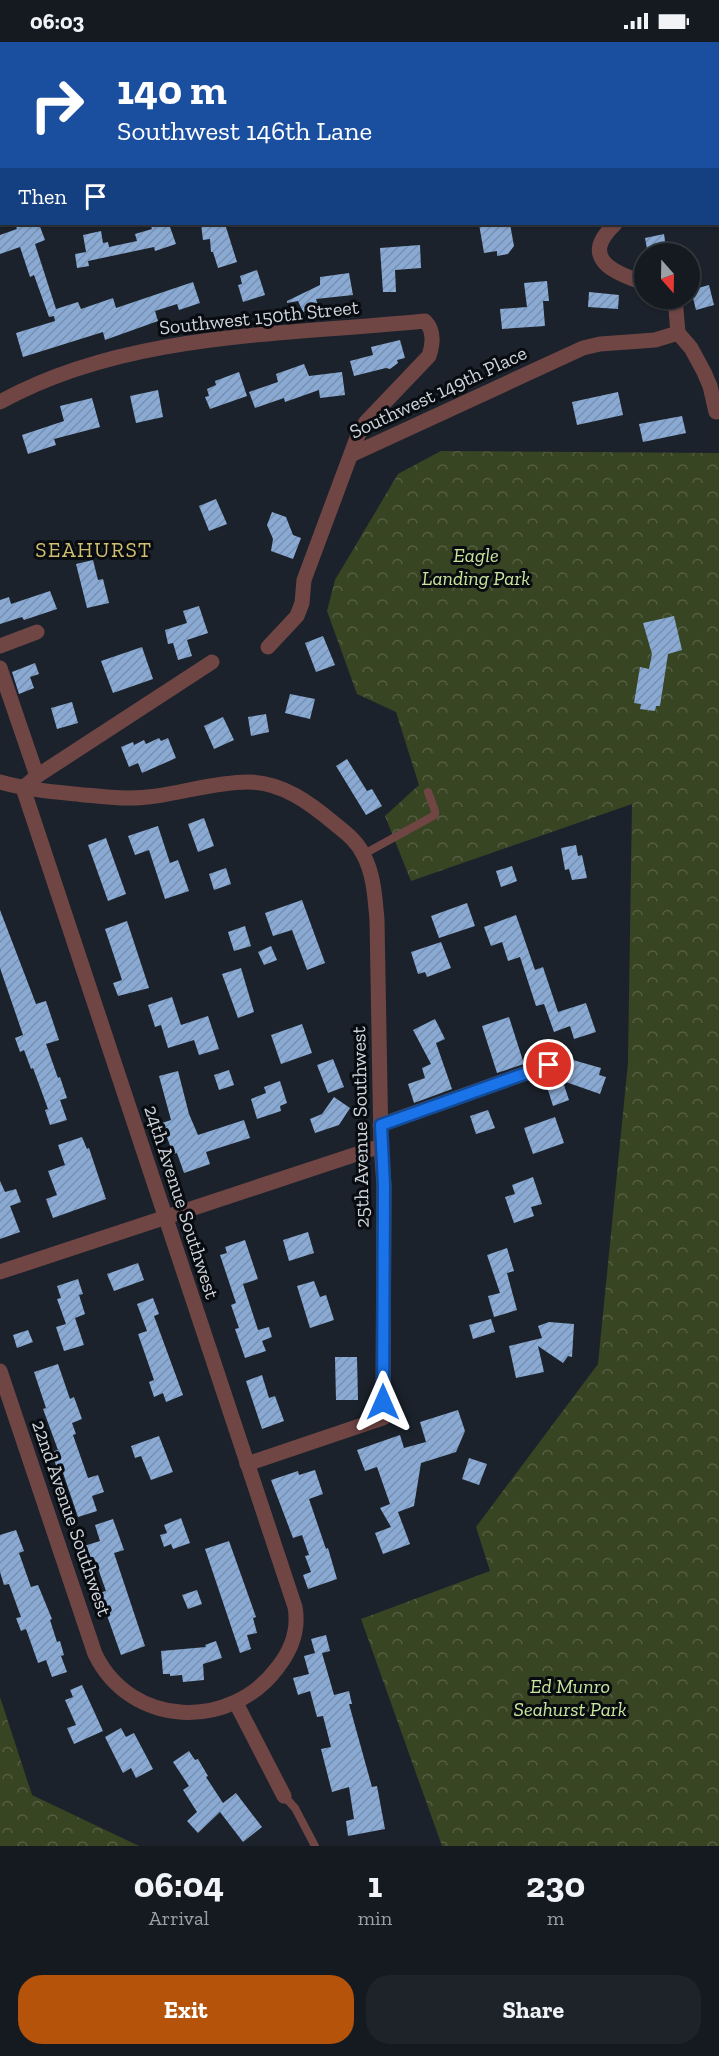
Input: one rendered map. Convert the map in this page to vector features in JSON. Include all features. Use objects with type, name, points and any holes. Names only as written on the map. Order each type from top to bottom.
[{"type":"street","points":[[614,225],[602,238],[600,245],[604,262],[610,270],[634,279]]},
{"type":"street","points":[[676,309],[678,333],[691,348],[704,372],[716,412]]},
{"type":"street","name":"Southwest 150th Street","points":[[0,402],[69,370],[118,356],[208,340],[419,322],[430,326],[433,345],[429,357],[366,422],[351,454]]},
{"type":"street","name":"Southwest 149th Place","points":[[268,647],[297,616],[302,603],[304,580],[351,454],[583,348],[600,344],[655,340],[678,333]]},
{"type":"street","points":[[0,646],[37,632]]},
{"type":"street","points":[[23,788],[37,776],[212,662]]},
{"type":"street","points":[[0,668],[37,776]]},
{"type":"street","name":"25th Avenue Southwest","points":[[0,782],[23,788],[126,798],[231,783],[250,782],[272,785],[312,805],[355,840],[364,854],[375,892],[377,920],[381,1146],[384,1185],[383,1418],[247,1464]]},
{"type":"street","name":"24th Avenue Southwest","points":[[23,788],[295,1607],[296,1630]]},
{"type":"street","points":[[381,1125],[549,1065]]},
{"type":"street","points":[[0,1272],[381,1146]]},
{"type":"street","name":"22nd Avenue Southwest","points":[[0,1371],[95,1654],[109,1676],[132,1696],[151,1706],[173,1712],[209,1711],[236,1703],[256,1691],[270,1678],[283,1661],[296,1630]]},
{"type":"street","points":[[236,1703],[284,1796]]},
{"type":"lane","points":[[364,854],[435,815],[437,808],[428,792]]},
{"type":"lane","points":[[423,803],[437,808]]},
{"type":"lane","points":[[284,1796],[295,1808],[315,1846]]},
{"type":"green space","points":[[441,451],[719,453],[719,1846],[442,1846],[361,1619],[490,1571],[476,1527],[598,1364],[628,1063],[632,804],[411,881],[385,816],[419,785],[396,712],[357,694],[327,611],[335,580],[398,474]]},
{"type":"green space","points":[[0,1697],[32,1795],[139,1846],[0,1846]]},
{"type":"building","points":[[15,225],[39,225],[45,240],[35,244],[56,309],[78,302],[81,309],[113,298],[116,308],[193,282],[200,303],[179,310],[177,304],[155,311],[158,321],[105,340],[103,332],[23,357],[16,333],[55,321],[54,316],[49,317],[34,275],[30,277],[20,247],[0,254],[0,235],[17,229]]},
{"type":"building","points":[[150,225],[169,225],[176,244],[155,251],[154,247],[88,261],[89,266],[77,268],[75,254],[86,252],[87,257],[83,235],[101,231],[103,243],[108,242],[109,247],[137,241],[135,234],[152,229]]},
{"type":"building","points":[[201,225],[225,225],[237,262],[218,268],[213,252],[211,252],[210,239],[203,240]]},
{"type":"building","points":[[479,225],[510,225],[514,246],[508,254],[497,256],[497,251],[484,253]]},
{"type":"building","points":[[664,234],[665,243],[646,243],[645,238]]},
{"type":"building","points":[[420,245],[421,268],[395,270],[396,292],[383,292],[380,248]]},
{"type":"building","points":[[257,270],[265,295],[243,302],[238,285],[242,284],[240,276]]},
{"type":"building","points":[[349,273],[353,295],[316,299],[318,305],[303,312],[298,301],[287,303],[320,285],[320,277]]},
{"type":"building","points":[[547,281],[549,301],[543,301],[545,326],[502,329],[500,309],[527,307],[524,283]]},
{"type":"building","points":[[709,285],[714,305],[700,309],[700,288]]},
{"type":"building","points":[[589,292],[619,295],[618,309],[588,307]]},
{"type":"building","points":[[400,340],[405,358],[397,360],[398,363],[390,369],[354,376],[350,361],[373,355],[371,347]]},
{"type":"building","points":[[304,364],[309,376],[342,372],[345,395],[320,398],[319,390],[285,402],[284,398],[255,408],[249,392],[278,382],[276,374]]},
{"type":"building","points":[[239,372],[247,396],[210,409],[205,397],[209,396],[207,389],[216,385],[215,381]]},
{"type":"building","points":[[158,390],[163,417],[136,423],[130,396]]},
{"type":"building","points":[[618,392],[623,415],[577,425],[572,402]]},
{"type":"building","points":[[92,398],[100,427],[54,439],[56,445],[28,454],[22,435],[64,421],[60,406]]},
{"type":"building","points":[[682,416],[686,433],[643,442],[639,424]]},
{"type":"building","points":[[216,499],[227,524],[209,531],[199,506]]},
{"type":"building","points":[[272,512],[286,517],[293,535],[301,538],[293,559],[271,551],[273,539],[267,525]]},
{"type":"building","points":[[93,560],[98,580],[103,579],[109,603],[87,608],[76,564]]},
{"type":"building","points":[[50,591],[57,609],[24,620],[22,617],[0,624],[0,600],[9,597],[11,604]]},
{"type":"building","points":[[199,606],[208,633],[187,640],[192,656],[178,660],[173,643],[168,644],[165,630],[187,623],[183,611]]},
{"type":"building","points":[[674,616],[682,650],[668,654],[660,706],[656,706],[655,711],[640,709],[641,704],[634,703],[640,667],[649,669],[652,654],[643,623]]},
{"type":"building","points":[[323,636],[335,665],[316,672],[305,643]]},
{"type":"building","points":[[142,647],[153,679],[113,693],[101,661]]},
{"type":"building","points":[[35,663],[39,674],[30,677],[34,688],[19,694],[12,672]]},
{"type":"building","points":[[290,694],[315,699],[310,719],[285,713]]},
{"type":"building","points":[[72,702],[78,723],[57,729],[51,708]]},
{"type":"building","points":[[266,714],[269,732],[251,736],[248,717]]},
{"type":"building","points":[[223,717],[234,740],[214,749],[204,726]]},
{"type":"building","points":[[159,738],[161,741],[168,738],[176,758],[142,773],[138,763],[129,767],[121,747],[133,742],[134,745],[144,740],[146,744]]},
{"type":"building","points":[[347,759],[367,791],[372,789],[382,806],[366,815],[336,766]]},
{"type":"building","points":[[204,818],[214,846],[198,852],[188,824]]},
{"type":"building","points":[[158,826],[170,863],[178,860],[189,891],[165,899],[149,850],[135,855],[128,836]]},
{"type":"building","points":[[106,838],[126,894],[108,901],[88,845]]},
{"type":"building","points":[[576,845],[578,856],[582,855],[587,878],[572,880],[569,869],[565,870],[561,848]]},
{"type":"building","points":[[512,866],[517,881],[501,887],[496,871]]},
{"type":"building","points":[[226,868],[231,884],[214,890],[209,874]]},
{"type":"building","points":[[302,900],[325,963],[307,970],[292,930],[273,936],[265,913]]},
{"type":"building","points":[[467,903],[475,926],[439,938],[431,916]]},
{"type":"building","points":[[0,910],[36,1004],[46,1001],[59,1040],[46,1044],[67,1098],[60,1100],[67,1120],[50,1125],[45,1110],[48,1109],[33,1068],[31,1069],[24,1050],[20,1052],[15,1038],[23,1035],[0,968]]},
{"type":"building","points":[[516,915],[535,970],[543,967],[558,1012],[586,1003],[596,1032],[574,1039],[570,1026],[554,1032],[544,1004],[536,1006],[520,957],[508,961],[502,942],[491,946],[484,927]]},
{"type":"building","points":[[127,921],[149,988],[118,996],[113,983],[122,980],[105,929]]},
{"type":"building","points":[[245,926],[251,946],[234,951],[228,932]]},
{"type":"building","points":[[441,942],[451,968],[427,977],[425,972],[418,974],[411,952]]},
{"type":"building","points":[[271,946],[277,960],[264,965],[258,952]]},
{"type":"building","points":[[241,968],[254,1012],[238,1018],[222,974]]},
{"type":"building","points":[[172,997],[181,1025],[208,1016],[219,1049],[199,1055],[194,1040],[168,1048],[161,1025],[155,1027],[148,1005]]},
{"type":"building","points":[[509,1017],[524,1064],[497,1073],[482,1026]]},
{"type":"building","points":[[435,1019],[445,1039],[436,1043],[452,1089],[414,1103],[408,1084],[425,1078],[422,1068],[431,1064],[413,1030]]},
{"type":"building","points":[[302,1024],[312,1053],[281,1064],[271,1035]]},
{"type":"building","points":[[333,1059],[344,1087],[328,1093],[317,1065]]},
{"type":"building","points":[[573,1060],[601,1068],[599,1075],[606,1077],[600,1094],[563,1081],[568,1064],[571,1065]]},
{"type":"building","points":[[229,1070],[234,1085],[219,1090],[214,1075]]},
{"type":"building","points":[[178,1071],[189,1114],[198,1135],[244,1120],[250,1138],[206,1152],[210,1164],[184,1173],[177,1153],[173,1154],[162,1123],[171,1120],[159,1076]]},
{"type":"building","points":[[280,1081],[287,1103],[280,1106],[281,1111],[257,1119],[251,1099],[266,1093],[264,1087]]},
{"type":"building","points":[[564,1085],[569,1100],[553,1106],[548,1090]]},
{"type":"building","points":[[334,1097],[350,1108],[339,1125],[315,1133],[310,1119],[322,1114]]},
{"type":"building","points":[[488,1110],[495,1128],[476,1134],[470,1116]]},
{"type":"building","points":[[555,1117],[564,1143],[533,1154],[524,1128]]},
{"type":"building","points":[[82,1137],[87,1149],[89,1148],[106,1199],[53,1218],[46,1199],[57,1195],[48,1171],[65,1165],[58,1145]]},
{"type":"building","points":[[533,1177],[542,1204],[531,1207],[534,1216],[514,1223],[505,1197],[515,1194],[512,1185]]},
{"type":"building","points":[[0,1181],[5,1192],[16,1189],[21,1202],[10,1206],[20,1232],[0,1239]]},
{"type":"building","points":[[308,1232],[314,1253],[289,1261],[283,1240]]},
{"type":"building","points":[[245,1240],[258,1279],[243,1284],[258,1330],[269,1327],[272,1337],[262,1341],[266,1351],[245,1358],[235,1329],[239,1328],[231,1305],[236,1303],[220,1255],[227,1253],[225,1247]]},
{"type":"building","points":[[507,1248],[514,1271],[507,1273],[517,1310],[494,1317],[488,1296],[500,1293],[487,1255]]},
{"type":"building","points":[[138,1263],[144,1280],[114,1291],[107,1274]]},
{"type":"building","points":[[78,1279],[83,1294],[79,1295],[85,1314],[75,1318],[84,1345],[64,1351],[56,1327],[66,1324],[57,1299],[61,1298],[57,1286]]},
{"type":"building","points":[[314,1281],[320,1297],[326,1295],[334,1320],[310,1328],[297,1286]]},
{"type":"building","points":[[153,1298],[159,1314],[154,1316],[183,1395],[166,1402],[163,1393],[154,1397],[149,1382],[154,1380],[138,1334],[147,1331],[137,1304]]},
{"type":"building","points":[[491,1319],[495,1332],[473,1339],[469,1325]]},
{"type":"building","points":[[549,1322],[574,1324],[572,1357],[568,1356],[563,1363],[538,1346],[544,1372],[516,1378],[509,1346],[542,1338],[538,1326]]},
{"type":"building","points":[[28,1330],[33,1342],[17,1348],[13,1335]]},
{"type":"building","points":[[335,1357],[357,1357],[358,1400],[336,1400]]},
{"type":"building","points":[[58,1364],[70,1399],[74,1397],[82,1419],[72,1423],[76,1434],[73,1435],[88,1478],[98,1475],[104,1492],[92,1496],[97,1511],[78,1517],[61,1467],[57,1468],[51,1452],[58,1450],[43,1409],[46,1408],[34,1372]]},
{"type":"building","points":[[262,1375],[269,1398],[275,1396],[284,1421],[262,1429],[246,1381]]},
{"type":"building","points":[[458,1410],[465,1431],[456,1452],[421,1463],[414,1506],[398,1512],[410,1544],[383,1554],[375,1533],[391,1527],[380,1508],[390,1504],[377,1467],[365,1471],[357,1450],[400,1435],[404,1448],[426,1442],[420,1422]]},
{"type":"building","points":[[159,1436],[173,1472],[151,1480],[141,1456],[135,1458],[131,1446]]},
{"type":"building","points":[[469,1458],[487,1464],[479,1485],[462,1479]]},
{"type":"building","points":[[315,1470],[323,1494],[309,1499],[337,1579],[308,1589],[303,1575],[311,1572],[305,1556],[309,1555],[302,1535],[293,1538],[271,1480],[298,1471],[299,1475]]},
{"type":"building","points":[[181,1518],[190,1543],[173,1549],[171,1544],[164,1547],[160,1535],[167,1533],[164,1525]]},
{"type":"building","points":[[113,1519],[124,1550],[114,1553],[145,1646],[121,1655],[99,1593],[106,1591],[95,1560],[89,1562],[84,1546],[100,1541],[95,1525]]},
{"type":"building","points":[[16,1530],[24,1551],[19,1553],[31,1587],[38,1585],[52,1619],[50,1620],[57,1642],[60,1641],[64,1655],[61,1656],[67,1672],[52,1677],[46,1660],[38,1663],[26,1629],[21,1631],[16,1618],[21,1617],[9,1584],[4,1585],[0,1572],[0,1535]]},
{"type":"building","points":[[229,1541],[256,1617],[253,1618],[257,1633],[247,1635],[251,1649],[240,1653],[205,1549]]},
{"type":"building","points":[[197,1590],[202,1604],[188,1609],[182,1595]]},
{"type":"building","points":[[326,1635],[330,1651],[322,1653],[334,1695],[349,1691],[352,1704],[349,1704],[372,1787],[377,1786],[385,1829],[348,1836],[346,1821],[354,1819],[349,1787],[332,1792],[321,1749],[331,1747],[323,1716],[317,1717],[310,1691],[298,1695],[293,1678],[309,1674],[304,1656],[315,1653],[311,1639]]},
{"type":"building","points":[[216,1641],[222,1658],[203,1664],[204,1680],[183,1682],[182,1675],[163,1674],[161,1651],[206,1647],[205,1645]]},
{"type":"building","points":[[82,1685],[103,1731],[74,1744],[67,1728],[76,1725],[65,1700],[73,1697],[70,1690]]},
{"type":"building","points":[[121,1728],[126,1737],[134,1733],[153,1769],[136,1778],[131,1768],[123,1773],[105,1737]]},
{"type":"building","points":[[189,1751],[195,1760],[198,1759],[208,1776],[206,1777],[223,1803],[236,1793],[262,1827],[243,1842],[220,1812],[198,1833],[187,1821],[197,1812],[183,1790],[189,1786],[173,1762]]},
{"type":"district","name":"SEAHURST","points":[[94,550]]},
{"type":"route","points":[[383,1402],[384,1185],[381,1125],[549,1065]]},
{"type":"park label","name":"Eagle Landing Park","points":[[476,566]]},
{"type":"park label","name":"Ed Munro Seahurst Park","points":[[570,1698]]}]
